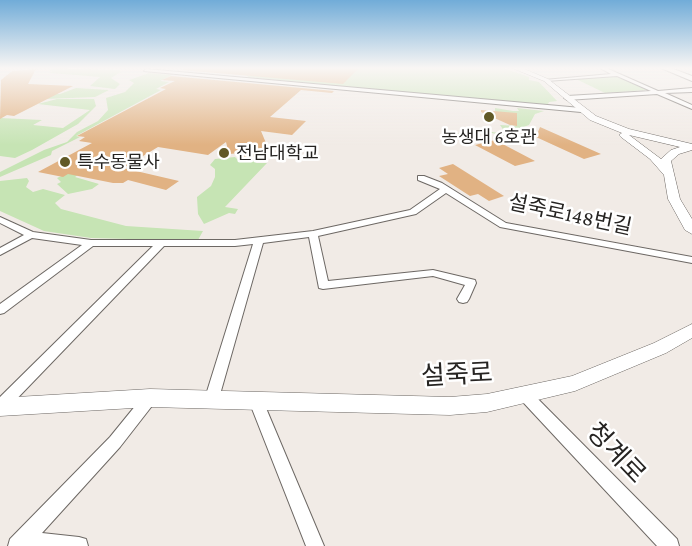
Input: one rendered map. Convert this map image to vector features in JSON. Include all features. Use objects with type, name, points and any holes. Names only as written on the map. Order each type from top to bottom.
[{"type":"main road","points":[[562,93],[593,118],[643,147],[668,173]]},
{"type":"main road","points":[[593,118],[626,131],[692,147]]},
{"type":"main road","points":[[692,147],[680,150],[668,157],[668,173],[675,199],[692,230]]},
{"type":"main road","name":"설죽로","points":[[0,407],[150,398],[450,406],[487,403],[526,396],[574,383],[660,348],[692,330]]},
{"type":"street","points":[[401,93],[581,110]]},
{"type":"street","points":[[567,98],[635,93]]},
{"type":"street","points":[[660,93],[692,107]]},
{"type":"street","name":"설죽로148번길","points":[[421,178],[446,189],[503,225],[692,260]]},
{"type":"street","points":[[0,220],[31,235],[91,243],[218,244],[313,234],[413,212],[446,189]]},
{"type":"street","points":[[313,234],[323,285],[433,273],[471,283],[463,299]]},
{"type":"street","points":[[0,252],[31,235]]},
{"type":"street","points":[[212,398],[259,241]]},
{"type":"street","points":[[0,310],[91,243]]},
{"type":"street","name":"설죽로","points":[[0,407],[161,243]]},
{"type":"street","name":"청계로","points":[[526,396],[670,546]]},
{"type":"street","points":[[20,543],[115,442],[150,398]]},
{"type":"street","points":[[256,401],[315,546]]},
{"type":"street","points":[[20,543],[79,546]]},
{"type":"green space","points":[[102,93],[95,97],[44,99],[49,94]]},
{"type":"green space","points":[[120,93],[155,93],[76,136],[80,137],[52,151],[51,155],[0,177],[0,172],[44,150],[67,142],[77,132],[98,121],[108,110],[106,98]]},
{"type":"green space","points":[[417,93],[550,93],[557,101],[549,102],[547,106]]},
{"type":"green space","points":[[57,99],[94,99],[96,106],[78,124],[32,150],[15,158],[0,156],[0,118],[42,120],[33,125],[63,128],[90,110],[38,104]]},
{"type":"green space","points":[[495,108],[513,111],[519,111],[517,108],[544,111],[535,114],[529,125],[510,132],[506,136],[478,130],[466,136],[443,134],[444,131],[462,134],[464,130],[474,131],[474,129],[504,134],[500,125],[517,126],[495,111]]},
{"type":"green space","points":[[235,157],[238,160],[250,159],[257,163],[267,163],[225,207],[238,209],[235,214],[229,213],[204,224],[198,214],[197,197],[211,186],[215,177],[215,169],[210,165],[215,159]]},
{"type":"green space","points":[[77,169],[84,170],[75,177],[99,184],[92,189],[68,194],[57,184],[61,182],[57,178]]},
{"type":"green space","points":[[27,178],[29,181],[26,187],[33,192],[43,189],[65,195],[55,203],[61,209],[126,226],[203,231],[198,240],[167,240],[91,238],[44,231],[0,211],[0,181]]},
{"type":"building","points":[[1,93],[58,93],[14,116],[7,115],[0,119]]},
{"type":"building","points":[[158,93],[297,93],[270,117],[306,121],[292,135],[261,131],[271,155],[243,158],[241,153],[229,154],[226,142],[208,155],[158,147],[123,168],[179,181],[166,190],[128,180],[123,183],[113,183],[68,174],[63,177],[38,172],[92,143],[79,141],[85,137],[77,136]]},
{"type":"building","points":[[481,110],[517,113],[517,126],[510,125]]},
{"type":"building","points":[[540,127],[601,154],[584,159],[536,137]]},
{"type":"building","points":[[495,140],[535,161],[515,166],[475,145]]},
{"type":"building","points":[[453,164],[504,196],[489,201],[478,194],[470,196],[439,176],[448,174],[439,168]]},
{"type":"place","name":"농생대 6호관","points":[[489,117]]},
{"type":"place","name":"전남대학교","points":[[224,153]]},
{"type":"place","name":"특수동물사","points":[[65,162]]}]
